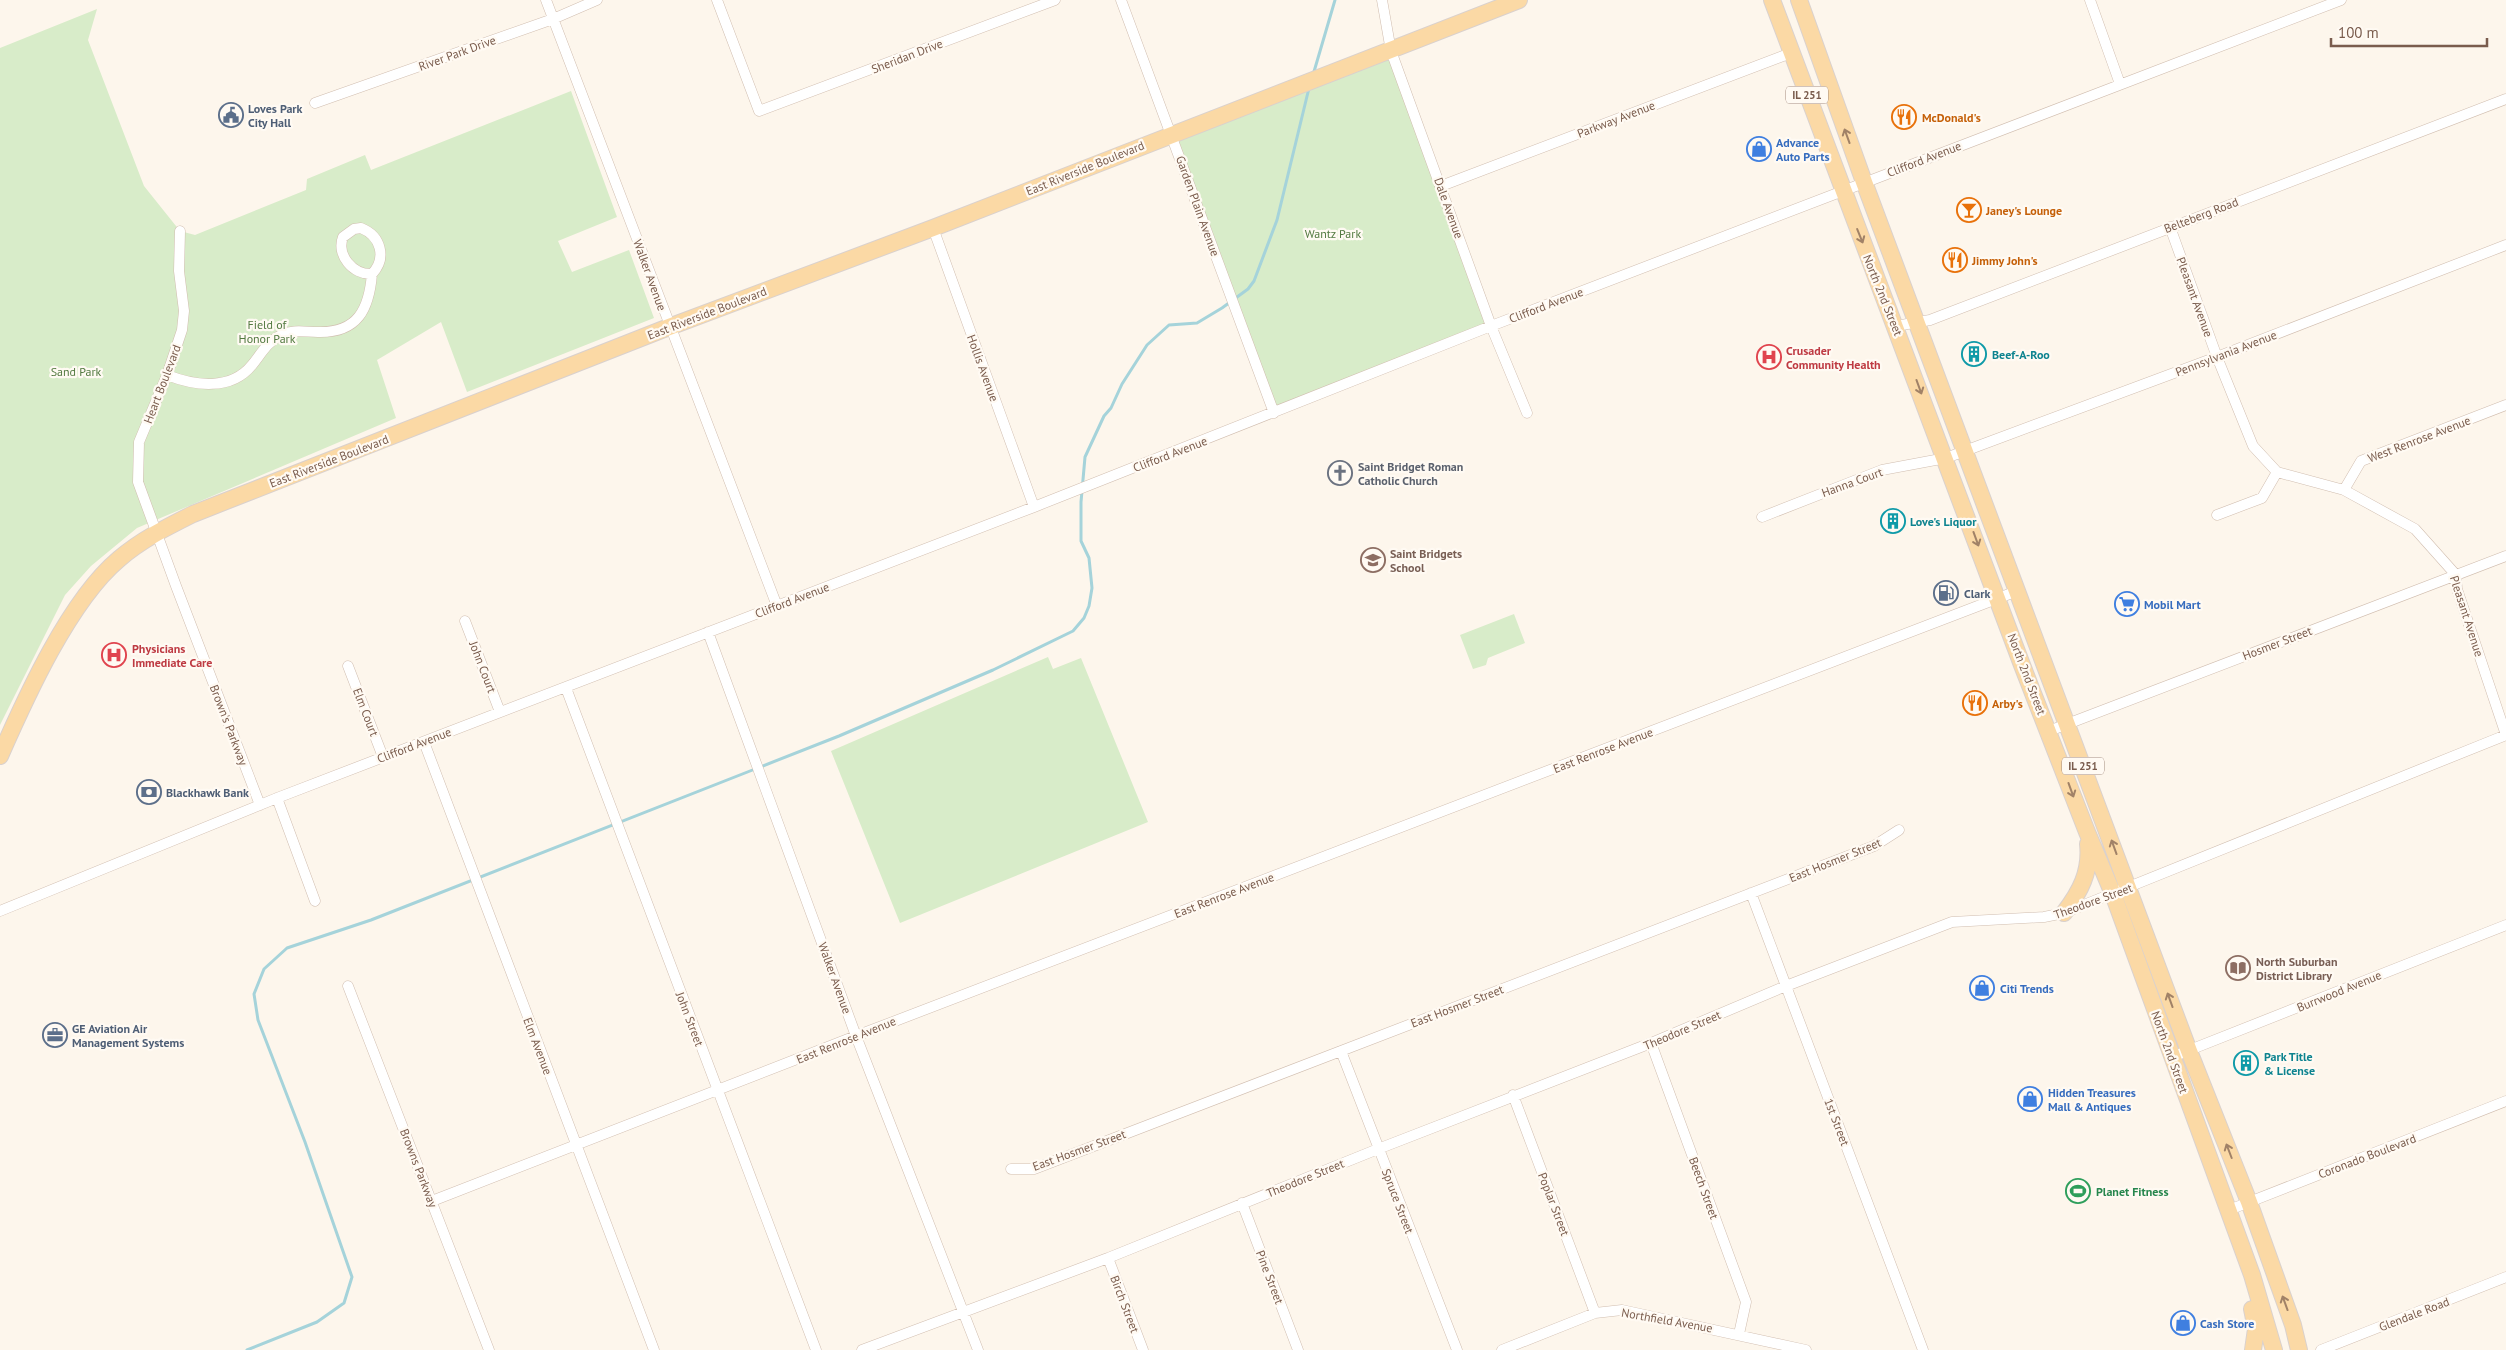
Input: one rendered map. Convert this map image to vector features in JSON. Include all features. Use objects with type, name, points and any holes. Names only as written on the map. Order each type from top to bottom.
[{"type":"main road","name":"East Riverside Boulevard","points":[[0,756],[51,652],[76,608],[94,585],[117,560],[156,533],[193,514],[670,327],[933,228],[1519,0]]},
{"type":"main road","name":"North 2nd Street","points":[[1772,0],[1842,191],[1896,326],[2087,832],[2113,894],[2252,1274],[2274,1350]]},
{"type":"main road","name":"North 2nd Street","points":[[1799,0],[1864,182],[1918,321],[2189,1051],[2248,1202],[2293,1325],[2299,1350]]},
{"type":"main road","points":[[1807,96],[1830,88]]},
{"type":"main road","points":[[2064,913],[2082,888],[2089,853],[2087,832]]},
{"type":"main road","points":[[2252,1274],[2250,1300],[2256,1330],[2253,1350]]},
{"type":"street","name":"Walker Avenue","points":[[546,0],[777,606]]},
{"type":"street","name":"River Park Drive","points":[[316,103],[553,19],[597,0]]},
{"type":"street","name":"Sheridan Drive","points":[[717,0],[759,111],[1055,0]]},
{"type":"street","name":"Garden Plain Avenue","points":[[1121,0],[1172,134],[1236,315],[1274,413]]},
{"type":"street","name":"Dale Avenue","points":[[1382,0],[1391,50],[1491,326],[1527,414]]},
{"type":"street","points":[[2090,0],[2120,84]]},
{"type":"street","name":"Clifford Avenue","points":[[0,911],[277,798],[1034,507],[1491,326],[2341,0]]},
{"type":"street","name":"Parkway Avenue","points":[[1441,186],[1791,53]]},
{"type":"street","name":"Belteberg Road","points":[[1896,326],[1930,320],[2506,99]]},
{"type":"street","name":"Pleasant Avenue","points":[[2170,227],[2217,357],[2253,446],[2277,472]]},
{"type":"street","name":"Hollis Avenue","points":[[933,228],[1034,507]]},
{"type":"street","points":[[168,375],[197,383],[226,382],[244,373],[271,341],[281,335],[292,331],[331,332],[352,323],[364,310],[371,291],[372,274],[380,262],[379,242],[370,232],[354,229],[343,237],[341,250],[349,265],[356,271],[372,274]]},
{"type":"street","name":"Heart Boulevard","points":[[156,533],[138,482],[139,442],[168,375],[182,330],[184,311],[179,271],[180,231]]},
{"type":"street","name":"Pennsylvania Avenue","points":[[1946,458],[2217,357],[2506,245]]},
{"type":"street","name":"West Renrose Avenue","points":[[2344,490],[2361,461],[2506,405]]},
{"type":"street","name":"Hanna Court","points":[[1762,517],[1882,470],[1946,458]]},
{"type":"street","points":[[2217,515],[2262,498],[2277,472],[2344,490]]},
{"type":"street","name":"Pleasant Avenue","points":[[2344,490],[2415,528],[2456,575],[2458,589],[2506,735]]},
{"type":"street","name":"Brown's Parkway","points":[[156,533],[260,805]]},
{"type":"street","name":"Hosmer Street","points":[[2049,731],[2506,556]]},
{"type":"street","name":"East Renrose Avenue","points":[[432,1201],[718,1092],[856,1036],[2017,591]]},
{"type":"street","name":"John Court","points":[[465,621],[500,712]]},
{"type":"street","name":"Walker Avenue","points":[[708,632],[856,1036],[978,1350]]},
{"type":"street","name":"Elm Court","points":[[348,666],[383,757]]},
{"type":"street","name":"John Street","points":[[566,688],[816,1350]]},
{"type":"street","name":"Theodore Street","points":[[862,1350],[1108,1258],[1513,1095],[1651,1043],[1786,986],[1952,922],[2044,917],[2064,913],[2506,735]]},
{"type":"street","name":"Elm Avenue","points":[[424,742],[654,1350]]},
{"type":"street","points":[[277,798],[315,901]]},
{"type":"street","name":"East Hosmer Street","points":[[1011,1169],[1034,1169],[1874,846],[1899,830]]},
{"type":"street","name":"1st Street","points":[[1751,893],[1924,1350]]},
{"type":"street","name":"Burrwood Avenue","points":[[2172,1058],[2506,925]]},
{"type":"street","name":"Browns Parkway","points":[[348,986],[488,1350]]},
{"type":"street","name":"Beech Street","points":[[1651,1043],[1746,1302],[1739,1334]]},
{"type":"street","name":"Spruce Street","points":[[1341,1051],[1457,1350]]},
{"type":"street","name":"Poplar Street","points":[[1513,1095],[1595,1313]]},
{"type":"street","name":"Coronado Boulevard","points":[[2229,1210],[2506,1101]]},
{"type":"street","name":"Pine Street","points":[[1242,1203],[1298,1350]]},
{"type":"street","name":"Birch Street","points":[[1108,1258],[1142,1350]]},
{"type":"street","name":"Glendale Road","points":[[2321,1350],[2506,1277]]},
{"type":"street","name":"Northfield Avenue","points":[[1502,1350],[1595,1313],[1622,1310],[1806,1350]]},
{"type":"green space","name":"Field of Honor Park","points":[[97,9],[88,40],[144,186],[180,231],[195,235],[306,190],[307,179],[365,155],[371,170],[571,91],[617,217],[558,241],[572,272],[629,250],[654,318],[467,392],[441,322],[377,360],[396,418],[137,528],[91,566],[65,595],[0,725],[0,48]]},
{"type":"green space","name":"Wantz Park","points":[[1391,51],[1491,326],[1274,413],[1172,134]]},
{"type":"green space","points":[[1514,614],[1525,643],[1488,658],[1486,665],[1473,669],[1460,635]]},
{"type":"green space","points":[[1048,657],[1053,669],[1081,658],[1148,822],[900,923],[831,751]]},
{"type":"waterway","points":[[1313,75],[1335,0]]},
{"type":"waterway","points":[[247,1350],[317,1322],[344,1303],[352,1277],[305,1142],[258,1020],[254,994],[264,969],[287,948],[371,920],[839,736],[993,670],[1073,631],[1084,618],[1089,606],[1092,588],[1089,558],[1081,541],[1081,502],[1085,457],[1104,416],[1111,408],[1122,384],[1147,345],[1169,325],[1197,323],[1248,289],[1254,281],[1277,220],[1309,88]]},
{"type":"place","name":"Loves Park City Hall","points":[[231,115]]},
{"type":"place","name":"McDonald's","points":[[1904,117]]},
{"type":"place","name":"Advance Auto Parts","points":[[1759,149]]},
{"type":"place","name":"Janey's Lounge","points":[[1969,210]]},
{"type":"place","name":"Jimmy John's","points":[[1955,260]]},
{"type":"place","name":"Beef-A-Roo","points":[[1974,354]]},
{"type":"place","name":"Crusader Community Health","points":[[1769,357]]},
{"type":"place","name":"Saint Bridget Roman Catholic Church","points":[[1340,473]]},
{"type":"place","name":"Love's Liquor","points":[[1893,521]]},
{"type":"place","name":"Saint Bridgets School","points":[[1373,560]]},
{"type":"place","name":"Clark","points":[[1946,593]]},
{"type":"place","name":"Mobil Mart","points":[[2127,604]]},
{"type":"place","name":"Physicians Immediate Care","points":[[114,655]]},
{"type":"place","name":"Arby's","points":[[1975,703]]},
{"type":"place","name":"Blackhawk Bank","points":[[149,792]]},
{"type":"place","name":"North Suburban District Library","points":[[2238,968]]},
{"type":"place","name":"Citi Trends","points":[[1982,988]]},
{"type":"place","name":"GE Aviation Air Management Systems","points":[[55,1035]]},
{"type":"place","name":"Park Title & License","points":[[2246,1063]]},
{"type":"place","name":"Hidden Treasures Mall & Antiques","points":[[2030,1099]]},
{"type":"place","name":"Planet Fitness","points":[[2078,1191]]},
{"type":"place","name":"Cash Store","points":[[2183,1323]]},
{"type":"park label","name":"Sand Park","points":[[76,371]]}]
